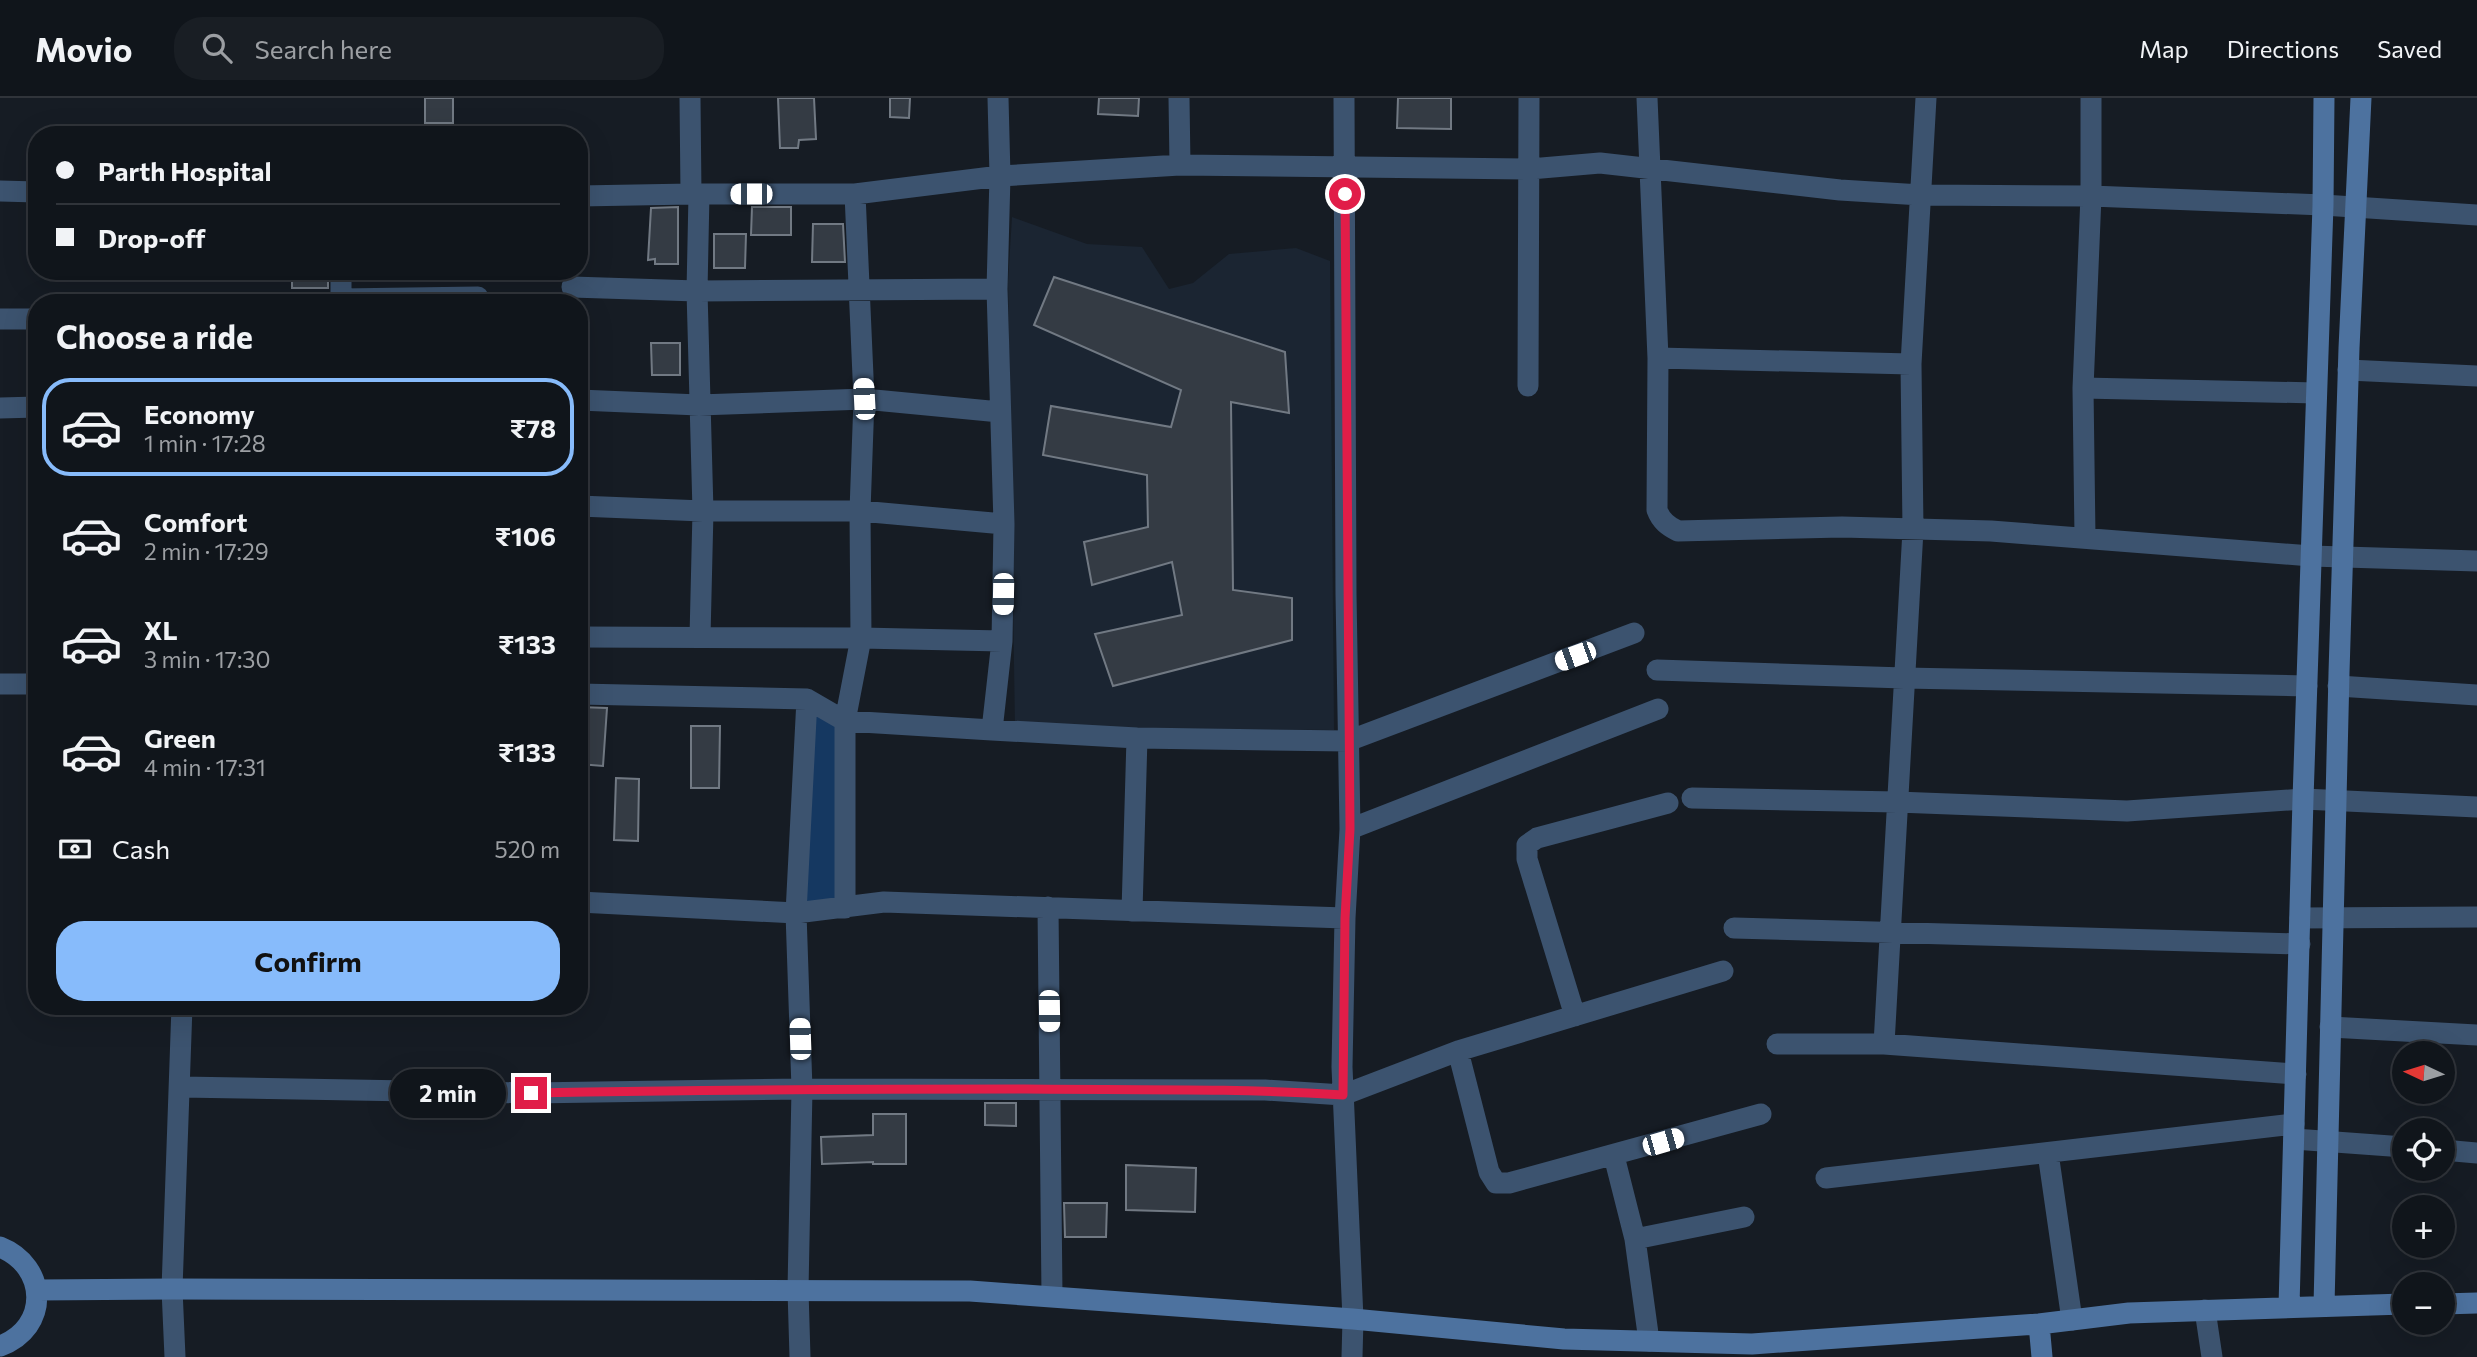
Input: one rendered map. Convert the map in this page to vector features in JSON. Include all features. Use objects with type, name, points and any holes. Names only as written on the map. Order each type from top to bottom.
[{"type":"street","points":[[690,98],[703,511],[700,637]]},
{"type":"street","points":[[992,730],[1002,641],[1004,524],[997,289],[1000,176],[998,98]]},
{"type":"street","points":[[1179,98],[1180,166]]},
{"type":"street","points":[[1344,98],[1350,829],[1345,918],[1343,1095],[1353,1319],[1352,1357]]},
{"type":"street","points":[[1528,386],[1531,169],[1529,98]]},
{"type":"street","points":[[1647,98],[1658,358],[1657,510],[1671,528],[1678,531],[1842,527],[2085,537],[2311,556],[2477,561]]},
{"type":"street","points":[[1884,1044],[1913,530],[1911,364],[1926,98]]},
{"type":"street","points":[[2085,537],[2084,388],[2091,196],[2091,98]]},
{"type":"street","points":[[2289,1306],[2324,98]]},
{"type":"street","points":[[2324,1306],[2338,686],[2348,370],[2361,98]]},
{"type":"street","points":[[588,196],[855,194],[1000,176],[1180,166],[1531,169],[1600,163],[1840,190],[1921,195],[2091,196],[2323,205],[2477,215]]},
{"type":"street","points":[[0,191],[28,192]]},
{"type":"street","points":[[845,908],[845,721],[861,638],[860,511],[864,399],[855,194]]},
{"type":"street","points":[[572,286],[696,290],[997,289]]},
{"type":"street","points":[[0,319],[28,319]]},
{"type":"street","points":[[1658,358],[1911,364]]},
{"type":"street","points":[[2348,370],[2477,376]]},
{"type":"street","points":[[2084,388],[2316,393]]},
{"type":"street","points":[[588,400],[699,405],[864,399],[1000,412]]},
{"type":"street","points":[[0,408],[28,407]]},
{"type":"street","points":[[588,506],[703,511],[860,511],[1004,524]]},
{"type":"street","points":[[588,694],[807,699],[845,721],[1138,738],[1348,741],[1634,634]]},
{"type":"street","points":[[588,637],[1002,641]]},
{"type":"street","points":[[1657,670],[2307,686]]},
{"type":"street","points":[[0,684],[28,684]]},
{"type":"street","points":[[2338,686],[2477,695]]},
{"type":"street","points":[[800,1357],[798,1290],[802,1089],[796,913],[807,699]]},
{"type":"street","points":[[1350,829],[1658,709]]},
{"type":"street","points":[[1132,911],[1138,738]]},
{"type":"street","points":[[1692,798],[1897,802],[2127,811],[2302,799],[2477,807]]},
{"type":"street","points":[[1575,1016],[1527,859],[1527,845],[1536,838],[1668,803]]},
{"type":"street","points":[[588,902],[796,913],[884,902],[1345,918]]},
{"type":"street","points":[[1048,907],[1052,1296]]},
{"type":"street","points":[[2300,918],[2477,917]]},
{"type":"street","points":[[1734,928],[2300,944]]},
{"type":"street","points":[[181,1087],[531,1093],[802,1089],[1265,1090],[1343,1095],[1458,1051],[1723,971]]},
{"type":"street","points":[[175,1357],[172,1289],[182,1015]]},
{"type":"street","points":[[2330,1027],[2477,1035]]},
{"type":"street","points":[[1777,1044],[1884,1044],[2296,1073]]},
{"type":"street","points":[[1458,1051],[1489,1172],[1496,1182],[1509,1183],[1761,1114]]},
{"type":"street","points":[[1826,1178],[2048,1153],[2294,1131],[2327,1141],[2392,1146]]},
{"type":"street","points":[[2455,1151],[2477,1153]]},
{"type":"street","points":[[2048,1153],[2072,1320]]},
{"type":"street","points":[[1614,1156],[1635,1239],[1649,1341]]},
{"type":"street","points":[[1635,1239],[1744,1217]]},
{"type":"street","points":[[0,1247],[15,1253],[30,1269],[37,1290],[36,1310],[27,1328],[12,1342],[0,1346]]},
{"type":"street","points":[[37,1290],[970,1291],[1353,1319],[1564,1339],[1752,1344],[1794,1349],[2129,1313],[2392,1304]]},
{"type":"street","points":[[2455,1304],[2477,1303]]},
{"type":"street","points":[[2205,1310],[2213,1357]]},
{"type":"street","points":[[2039,1324],[2042,1357]]},
{"type":"shaded area","points":[[1012,217],[1087,244],[1142,247],[1169,289],[1193,283],[1229,254],[1296,248],[1330,261],[1334,730],[1015,727],[1008,282]]},
{"type":"shaded area","points":[[806,712],[845,721],[845,908],[797,899]]},
{"type":"building","points":[[425,98],[453,98],[453,123],[425,123]]},
{"type":"building","points":[[778,98],[814,98],[816,139],[799,140],[798,148],[780,148]]},
{"type":"building","points":[[890,98],[910,98],[909,118],[890,117]]},
{"type":"building","points":[[1099,98],[1139,98],[1138,116],[1098,114]]},
{"type":"building","points":[[1398,98],[1451,98],[1451,129],[1397,128]]},
{"type":"building","points":[[678,207],[678,264],[655,264],[655,259],[648,260],[651,208]]},
{"type":"building","points":[[752,207],[791,207],[791,235],[751,235]]},
{"type":"building","points":[[813,224],[843,224],[845,262],[812,262]]},
{"type":"building","points":[[714,234],[746,234],[745,268],[714,268]]},
{"type":"building","points":[[1054,277],[1285,352],[1289,413],[1231,402],[1233,590],[1292,598],[1292,640],[1113,686],[1095,634],[1182,615],[1172,562],[1092,585],[1084,542],[1148,527],[1147,475],[1043,455],[1051,406],[1171,427],[1181,390],[1034,325]]},
{"type":"building","points":[[292,280],[328,280],[328,288],[292,288]]},
{"type":"building","points":[[651,343],[680,343],[680,375],[652,375]]},
{"type":"building","points":[[588,707],[607,708],[603,766],[588,765]]},
{"type":"building","points":[[691,726],[720,726],[719,788],[691,788]]},
{"type":"building","points":[[616,778],[639,779],[638,841],[614,840]]},
{"type":"building","points":[[985,1103],[1016,1103],[1016,1126],[985,1125]]},
{"type":"building","points":[[873,1114],[906,1114],[906,1164],[822,1164],[821,1137],[873,1135]]},
{"type":"building","points":[[1126,1165],[1196,1168],[1195,1212],[1126,1210]]},
{"type":"building","points":[[1064,1203],[1107,1203],[1106,1237],[1065,1237]]},
{"type":"route","points":[[531,1093],[802,1089],[1104,1089],[1265,1090],[1343,1095],[1345,918],[1350,829],[1346,594],[1345,194]]}]
